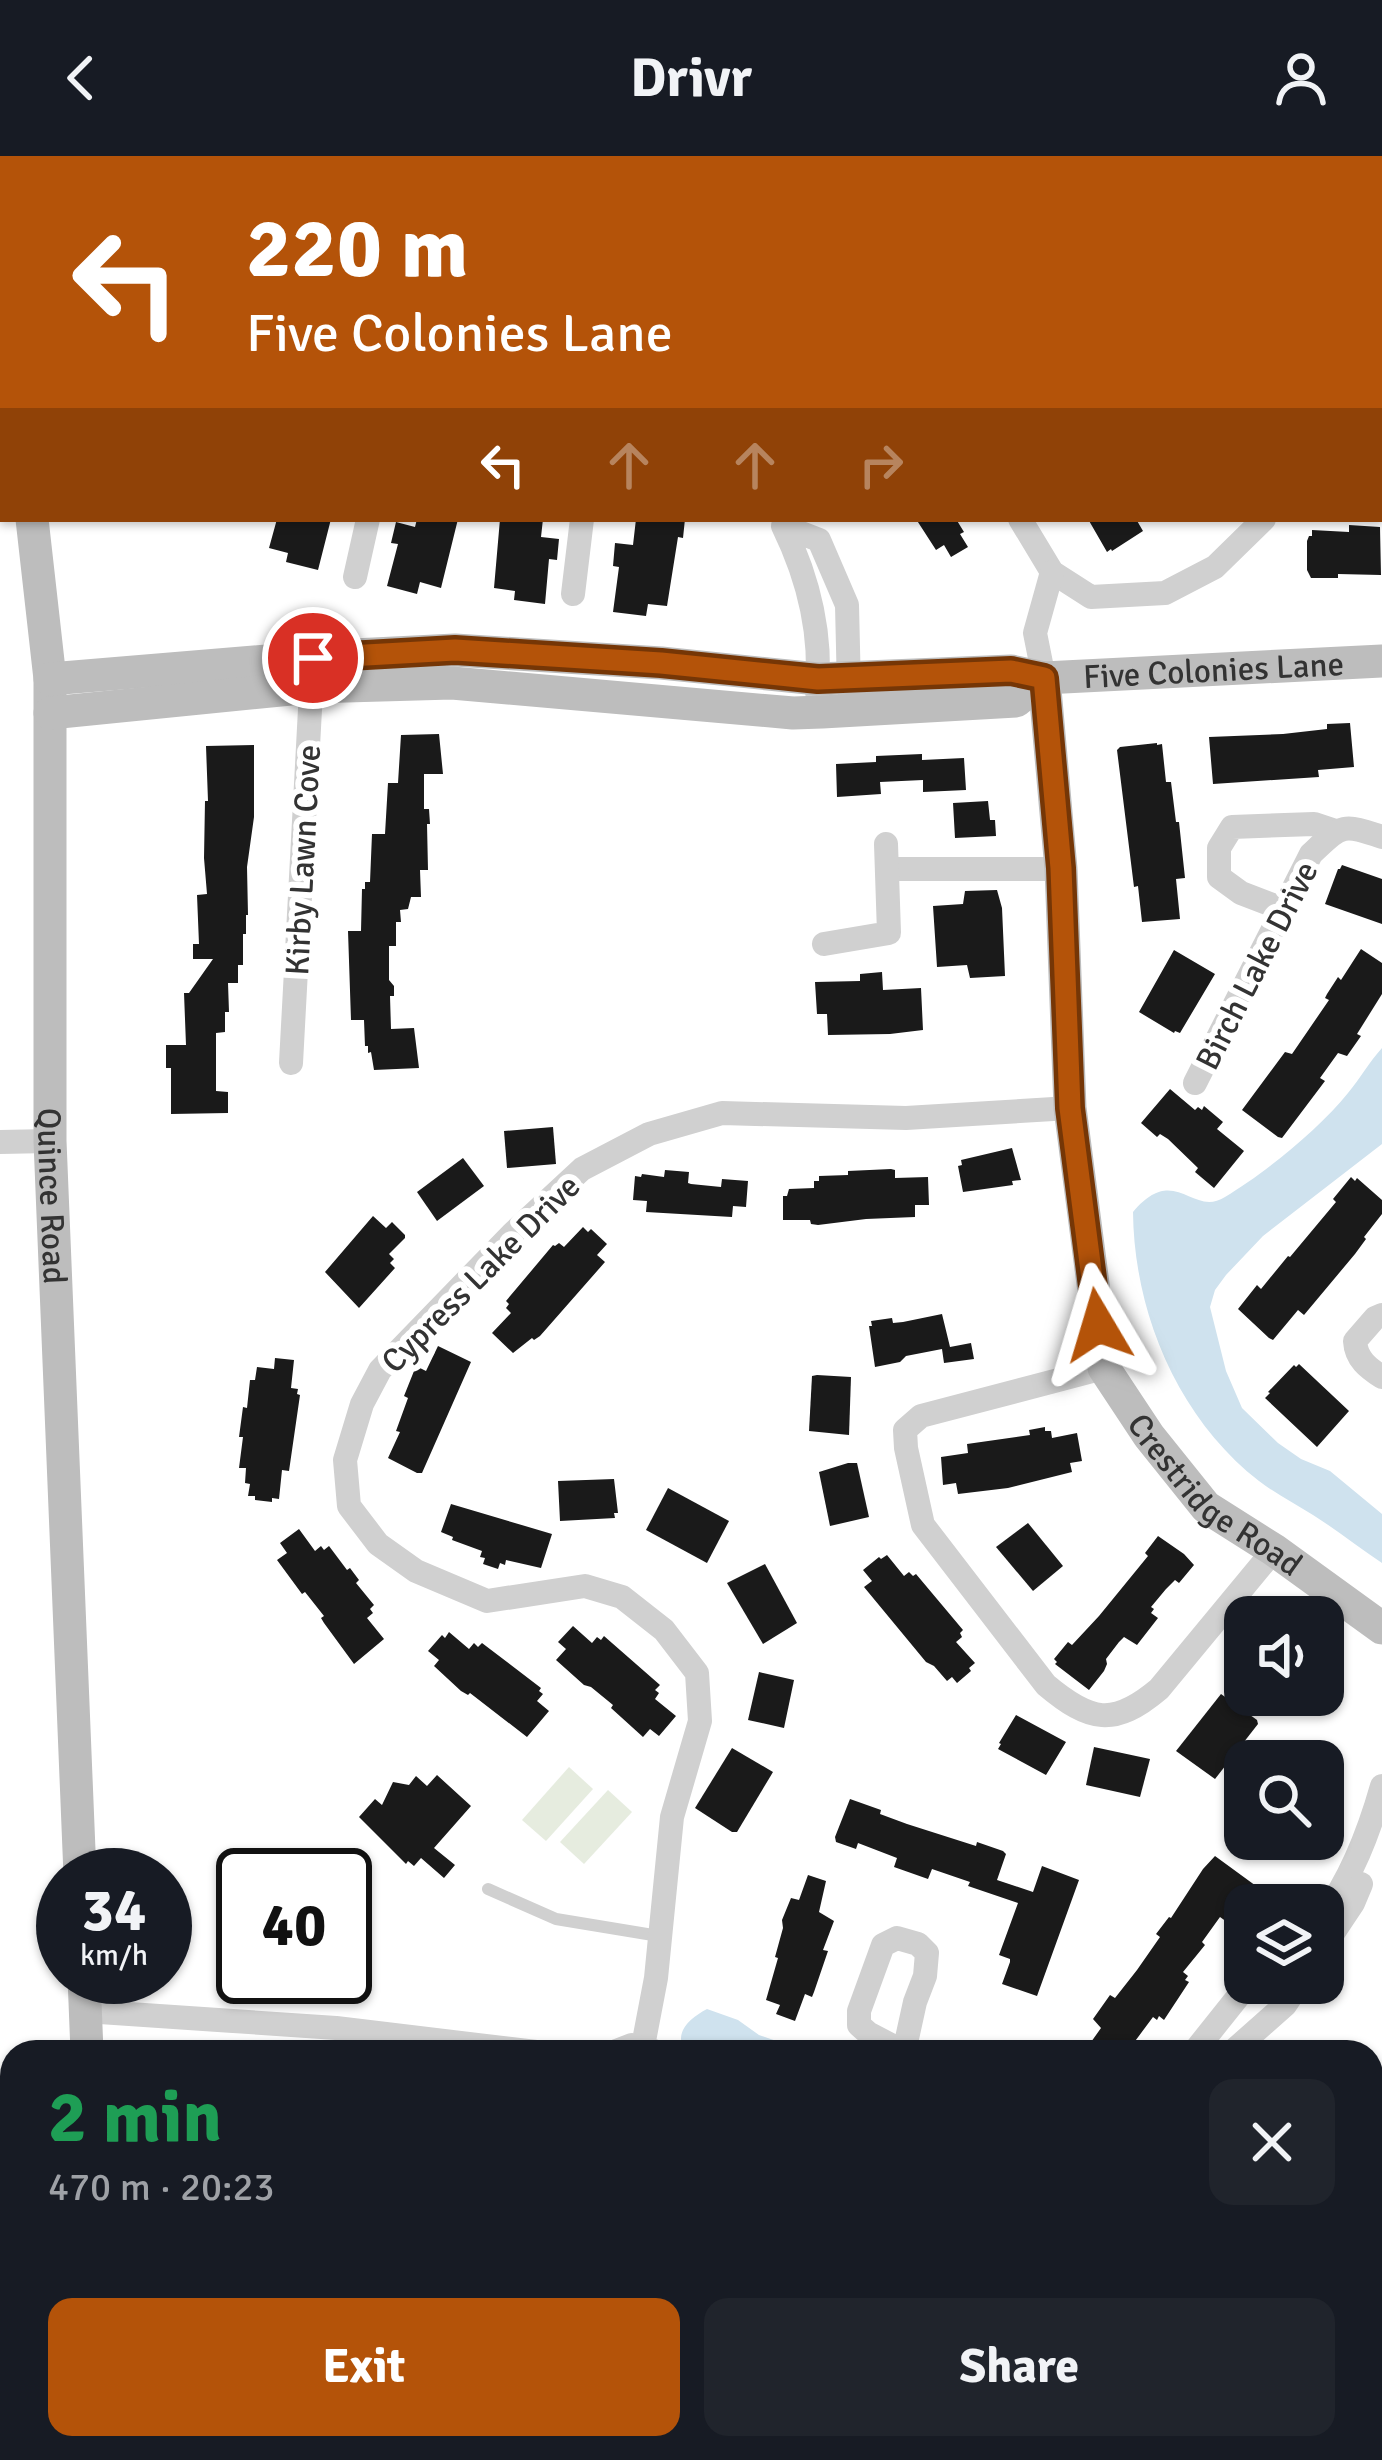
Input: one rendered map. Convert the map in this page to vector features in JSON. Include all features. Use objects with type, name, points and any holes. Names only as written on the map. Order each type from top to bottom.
[{"type":"street","name":"Quince Road","points":[[32,522],[50,696],[50,1141],[79,1848]]},
{"type":"street","points":[[356,577],[367,522]]},
{"type":"street","points":[[573,594],[582,522]]},
{"type":"street","points":[[777,522],[819,540],[847,605],[833,695]]},
{"type":"street","points":[[777,522],[802,565],[833,695]]},
{"type":"street","points":[[1022,522],[1052,572],[1091,597],[1165,593],[1215,567],[1261,522]]},
{"type":"street","points":[[1044,678],[1035,633],[1052,572]]},
{"type":"street","name":"Five Colonies Lane","points":[[50,696],[312,672],[453,666],[793,712],[833,695],[1016,700],[1044,678],[1382,662]]},
{"type":"street","name":"Kirby Lawn Cove","points":[[292,1063],[312,672]]},
{"type":"street","name":"Crestridge Road","points":[[1044,678],[1061,868],[1070,1108],[1104,1369],[1149,1436],[1206,1507],[1382,1628]]},
{"type":"street","points":[[1283,909],[1241,893],[1219,877],[1219,848],[1232,827],[1314,824],[1335,831]]},
{"type":"street","name":"Birch Lake Drive","points":[[1195,1083],[1311,854],[1335,831],[1352,826],[1382,837]]},
{"type":"street","points":[[824,944],[889,933],[887,856],[1061,868]]},
{"type":"street","name":"Cypress Lake Drive","points":[[651,2040],[671,1817],[700,1720],[698,1673],[664,1630],[622,1597],[585,1586],[487,1601],[416,1571],[378,1544],[349,1505],[345,1460],[362,1404],[394,1354],[529,1218],[582,1169],[649,1134],[722,1113],[906,1118],[1070,1108]]},
{"type":"street","points":[[0,1142],[50,1141]]},
{"type":"street","points":[[1382,1315],[1355,1341],[1355,1347],[1359,1360],[1382,1378]]},
{"type":"street","points":[[1104,1369],[921,1416],[905,1430],[923,1525],[1046,1685],[1068,1704],[1095,1714],[1120,1714],[1138,1707],[1160,1689],[1274,1550]]},
{"type":"street","points":[[1344,1884],[1368,1833],[1382,1786]]},
{"type":"street","points":[[1344,1916],[1382,1832]]},
{"type":"street","points":[[85,2004],[86,2040]]},
{"type":"street","points":[[1204,2040],[1232,2004]]},
{"type":"street","points":[[1246,2040],[1287,2004]]},
{"type":"street","points":[[85,2012],[336,2027],[440,2040]]},
{"type":"lane","points":[[488,1889],[556,1918],[660,1936]]},
{"type":"shaded area","points":[[569,1767],[593,1789],[546,1841],[522,1820]]},
{"type":"shaded area","points":[[608,1790],[632,1812],[584,1864],[560,1842]]},
{"type":"water","points":[[1382,1048],[1382,1144],[1263,1236],[1226,1275],[1210,1307],[1226,1371],[1242,1408],[1278,1443],[1330,1471],[1382,1514],[1382,1563],[1259,1481],[1205,1427],[1166,1361],[1152,1325],[1135,1250],[1133,1212],[1160,1192],[1213,1202],[1225,1197],[1322,1121]]},
{"type":"water","points":[[707,2009],[773,2040],[681,2040],[689,2022]]},
{"type":"building","points":[[276,522],[330,522],[318,570],[286,562],[288,553],[269,548]]},
{"type":"building","points":[[396,522],[415,527],[416,522],[457,522],[441,588],[420,582],[417,594],[387,586],[398,544],[391,543]]},
{"type":"building","points":[[500,522],[543,522],[541,537],[559,539],[557,560],[549,559],[545,604],[514,600],[515,591],[494,588]]},
{"type":"building","points":[[636,522],[685,522],[667,606],[648,604],[646,616],[613,612],[619,567],[613,566],[615,543],[633,545]]},
{"type":"building","points":[[918,522],[958,522],[968,547],[951,557],[944,545],[936,550]]},
{"type":"building","points":[[1090,522],[1138,522],[1143,531],[1107,552]]},
{"type":"building","points":[[1349,525],[1380,527],[1381,575],[1311,578],[1307,541],[1312,530],[1349,532]]},
{"type":"building","points":[[1350,723],[1354,767],[1318,770],[1319,777],[1213,784],[1209,737],[1283,734]]},
{"type":"building","points":[[439,734],[443,774],[424,774],[424,809],[429,809],[430,824],[428,870],[420,870],[421,897],[411,897],[408,909],[400,910],[396,946],[389,946],[389,980],[394,986],[391,1029],[414,1028],[419,1068],[374,1070],[365,1046],[364,1020],[351,1020],[348,931],[361,931],[362,889],[370,882],[372,834],[385,834],[388,783],[398,783],[401,735]]},
{"type":"building","points":[[1162,744],[1166,782],[1171,782],[1185,878],[1176,879],[1180,919],[1142,922],[1117,750]]},
{"type":"building","points":[[254,745],[243,965],[238,965],[238,983],[228,983],[225,1032],[216,1033],[216,1091],[228,1092],[228,1113],[171,1114],[166,1045],[186,1045],[184,993],[189,993],[213,959],[193,959],[193,944],[199,944],[197,895],[207,894],[206,746]]},
{"type":"building","points":[[922,754],[922,760],[964,758],[966,790],[923,792],[923,780],[880,782],[881,794],[837,797],[836,764]]},
{"type":"building","points":[[988,801],[996,836],[955,838],[953,803]]},
{"type":"building","points":[[1342,865],[1382,879],[1382,924],[1325,904]]},
{"type":"building","points":[[997,890],[1005,976],[970,978],[967,965],[937,967],[933,906],[963,904],[965,891]]},
{"type":"building","points":[[1361,949],[1382,963],[1382,994],[1347,1056],[1338,1053],[1320,1078],[1325,1081],[1282,1138],[1278,1137],[1242,1110],[1285,1052],[1292,1054],[1329,1000],[1325,998],[1338,977],[1341,980]]},
{"type":"building","points":[[1174,950],[1215,974],[1180,1033],[1139,1012]]},
{"type":"building","points":[[882,972],[883,990],[921,988],[923,1030],[828,1035],[827,1014],[817,1014],[815,982],[860,981],[860,974]]},
{"type":"building","points":[[1170,1089],[1195,1110],[1204,1106],[1223,1122],[1217,1129],[1244,1151],[1214,1188],[1168,1139],[1157,1137],[1141,1123]]},
{"type":"building","points":[[553,1127],[556,1164],[507,1168],[504,1131]]},
{"type":"building","points":[[1012,1148],[1021,1180],[963,1192],[961,1160]]},
{"type":"building","points":[[463,1158],[484,1186],[437,1221],[417,1192]]},
{"type":"building","points":[[891,1169],[895,1178],[928,1177],[929,1205],[915,1205],[915,1217],[818,1225],[810,1220],[783,1220],[783,1196],[789,1189],[814,1188],[819,1176]]},
{"type":"building","points":[[665,1170],[689,1172],[691,1184],[721,1187],[722,1179],[748,1181],[746,1207],[733,1206],[732,1217],[646,1212],[647,1201],[633,1200],[635,1176],[664,1177]]},
{"type":"building","points":[[1351,1177],[1382,1200],[1382,1214],[1304,1315],[1298,1310],[1273,1340],[1238,1309],[1290,1257]]},
{"type":"building","points":[[373,1216],[386,1228],[392,1222],[405,1238],[389,1254],[395,1268],[359,1308],[325,1272]]},
{"type":"building","points":[[583,1227],[607,1244],[597,1255],[605,1262],[540,1336],[513,1353],[492,1333],[511,1313],[506,1301],[553,1245],[564,1247]]},
{"type":"building","points":[[942,1314],[950,1347],[971,1343],[974,1359],[944,1363],[942,1349],[875,1367],[871,1321],[892,1318],[893,1323]]},
{"type":"building","points":[[438,1346],[471,1362],[422,1473],[417,1473],[388,1458],[400,1432],[396,1431],[408,1398],[404,1396],[416,1366],[426,1371]]},
{"type":"building","points":[[275,1358],[294,1360],[291,1388],[300,1395],[289,1471],[282,1470],[279,1499],[272,1498],[272,1502],[248,1496],[246,1468],[239,1468],[243,1437],[239,1437],[250,1380],[255,1380],[257,1367],[274,1369]]},
{"type":"building","points":[[1299,1364],[1349,1411],[1317,1447],[1265,1398]]},
{"type":"building","points":[[812,1376],[851,1377],[849,1435],[809,1431]]},
{"type":"building","points":[[1045,1427],[1052,1438],[1077,1433],[1082,1461],[1070,1463],[1072,1472],[958,1494],[956,1483],[943,1485],[941,1457],[968,1453],[967,1444],[1030,1435],[1029,1430]]},
{"type":"building","points":[[857,1463],[869,1517],[830,1526],[819,1472]]},
{"type":"building","points":[[614,1479],[615,1518],[560,1521],[558,1481]]},
{"type":"building","points":[[668,1488],[729,1521],[707,1563],[646,1530]]},
{"type":"building","points":[[451,1504],[552,1534],[541,1568],[506,1560],[498,1569],[483,1564],[482,1551],[441,1532]]},
{"type":"building","points":[[1028,1523],[1063,1566],[1033,1591],[996,1547]]},
{"type":"building","points":[[299,1529],[315,1551],[329,1546],[374,1605],[367,1618],[384,1639],[354,1664],[324,1623],[324,1616],[277,1560],[287,1553],[280,1543]]},
{"type":"building","points":[[1158,1536],[1194,1565],[1151,1607],[1158,1618],[1137,1645],[1124,1637],[1119,1642],[1089,1690],[1054,1659],[1099,1616],[1148,1556],[1145,1553]]},
{"type":"building","points":[[887,1555],[904,1576],[916,1574],[963,1630],[956,1642],[975,1663],[957,1683],[952,1677],[947,1681],[926,1662],[864,1587],[872,1581],[863,1570]]},
{"type":"building","points":[[765,1564],[797,1623],[763,1644],[727,1583]]},
{"type":"building","points":[[573,1626],[592,1643],[604,1636],[660,1685],[655,1699],[676,1716],[659,1736],[650,1729],[643,1737],[613,1705],[556,1660],[566,1649],[558,1642]]},
{"type":"building","points":[[449,1632],[469,1649],[482,1643],[541,1688],[543,1694],[537,1701],[549,1711],[527,1737],[434,1666],[439,1660],[428,1651]]},
{"type":"building","points":[[759,1672],[794,1680],[784,1728],[748,1720]]},
{"type":"building","points":[[1221,1694],[1224,1716],[1257,1720],[1245,1740],[1224,1740],[1224,1767],[1215,1779],[1176,1751]]},
{"type":"building","points":[[1016,1715],[1066,1742],[1046,1775],[998,1749]]},
{"type":"building","points":[[1094,1747],[1150,1759],[1140,1797],[1086,1785]]},
{"type":"building","points":[[732,1748],[773,1772],[737,1832],[695,1808]]},
{"type":"building","points":[[437,1775],[471,1806],[434,1848],[455,1865],[444,1878],[421,1858],[414,1866],[406,1864],[359,1817],[375,1799],[382,1805],[393,1782],[409,1785],[416,1776],[427,1786]]},
{"type":"building","points":[[850,1799],[907,1824],[1003,1851],[997,1880],[1033,1892],[1042,1866],[1079,1880],[1037,1996],[1002,1984],[1010,1959],[999,1955],[1018,1903],[932,1869],[928,1879],[894,1867],[897,1858],[858,1843],[856,1849],[836,1842]]},
{"type":"building","points":[[1215,1856],[1253,1884],[1224,1884],[1224,1920],[1220,1917],[1183,1972],[1189,1982],[1164,2020],[1153,2017],[1136,2040],[1092,2040],[1101,2028],[1093,2019],[1137,1970],[1160,1937],[1156,1934]]},
{"type":"building","points":[[808,1875],[826,1881],[819,1912],[834,1921],[814,1992],[812,1997],[805,1994],[795,2021],[776,2014],[780,2005],[766,2000],[782,1920],[791,1898],[799,1900]]},
{"type":"route","points":[[313,658],[455,650],[818,679],[1011,671],[1044,678],[1061,868],[1070,1108],[1098,1325]]}]
